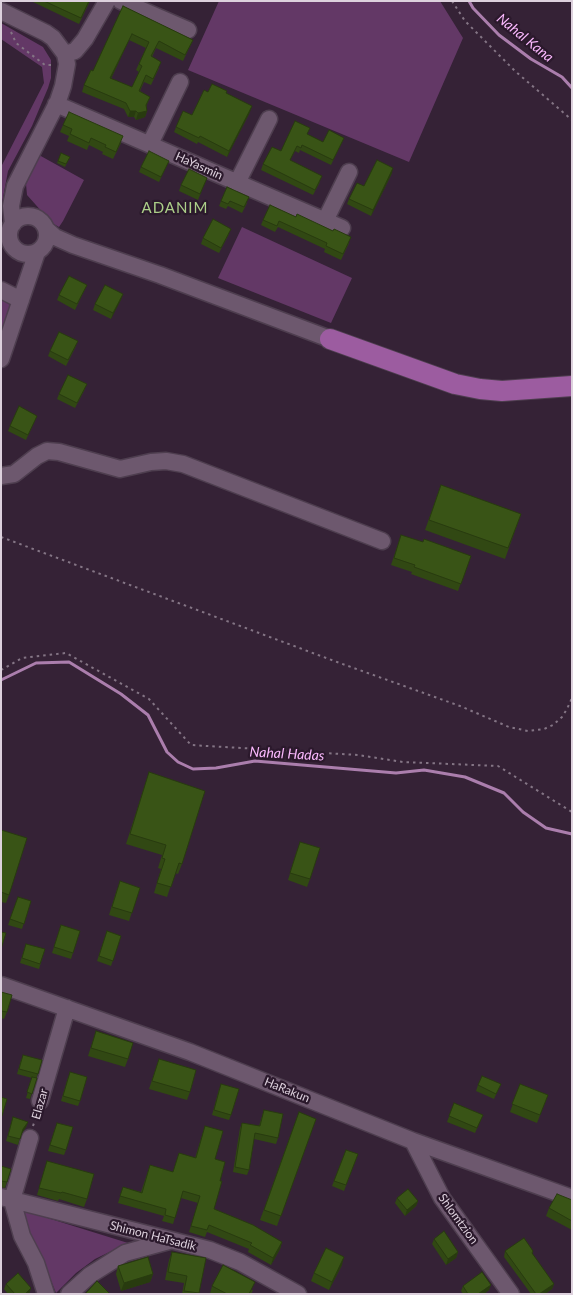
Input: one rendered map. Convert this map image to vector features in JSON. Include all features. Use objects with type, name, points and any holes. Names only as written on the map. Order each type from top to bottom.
[{"type":"main road","points":[[330,339],[455,384],[480,389],[502,391],[572,386]]},
{"type":"street","points":[[66,58],[85,40],[107,1]]},
{"type":"street","points":[[120,1],[188,30]]},
{"type":"street","points":[[8,14],[53,38],[66,58],[63,86],[56,104],[19,176],[11,206],[8,235],[11,244],[19,252],[26,273],[27,285]]},
{"type":"street","points":[[150,144],[180,82]]},
{"type":"street","name":"HaYasmin","points":[[56,104],[342,228]]},
{"type":"street","points":[[237,183],[268,119]]},
{"type":"street","points":[[324,221],[349,172]]},
{"type":"street","points":[[14,192],[18,204],[33,217],[41,221],[46,229],[55,237],[330,339]]},
{"type":"street","points":[[8,235],[22,217],[33,217]]},
{"type":"street","points":[[1,359],[39,251],[46,240],[46,229]]},
{"type":"street","points":[[1,253],[19,252],[28,254],[56,245],[73,245]]},
{"type":"street","points":[[1,290],[21,300]]},
{"type":"street","points":[[1,476],[14,474],[36,456],[47,451],[59,452],[120,468],[166,461],[183,464],[382,541]]},
{"type":"street","name":"HaRakun","points":[[1,985],[190,1052],[413,1141],[572,1198]]},
{"type":"street","name":"Elazar","points":[[40,1101],[67,1008]]},
{"type":"street","points":[[30,1138],[7,1199],[22,1236],[36,1263],[46,1294]]},
{"type":"street","name":"Shlomtzion","points":[[413,1141],[442,1198],[511,1294]]},
{"type":"street","name":"Shimon HaTsadik","points":[[7,1199],[210,1250],[240,1262],[298,1294]]},
{"type":"street","points":[[69,1294],[90,1275],[126,1253],[170,1240]]},
{"type":"street","points":[[269,1278],[278,1294]]},
{"type":"path","points":[[452,1],[465,21],[515,71],[572,120]]},
{"type":"path","points":[[8,14],[12,38],[16,43],[45,65],[56,65],[66,58]]},
{"type":"path","points":[[1,537],[460,706],[509,727],[528,731],[544,729],[553,725],[562,717],[572,698]]},
{"type":"path","points":[[1,670],[22,658],[66,653],[148,698],[190,745],[358,755],[403,762],[498,766],[572,812]]},
{"type":"path","name":"Elazar","points":[[30,1138],[40,1101]]},
{"type":"shaded area","points":[[219,1],[440,1],[463,38],[409,162],[188,70]]},
{"type":"shaded area","points":[[1,23],[43,47],[51,60],[51,78],[48,88],[32,126],[8,171],[2,203],[1,167],[44,83],[42,67],[1,39]]},
{"type":"shaded area","points":[[39,155],[84,180],[59,227],[52,223],[27,195],[26,184]]},
{"type":"shaded area","points":[[242,227],[352,278],[331,323],[218,278]]},
{"type":"shaded area","points":[[1,298],[14,308],[1,341]]},
{"type":"shaded area","points":[[22,1210],[128,1243],[95,1259],[76,1273],[56,1293],[39,1251],[28,1234]]},
{"type":"building","points":[[44,1],[89,1],[81,18]]},
{"type":"building","points":[[123,6],[193,40],[185,55],[159,41],[151,56],[161,62],[153,79],[146,75],[139,91],[150,97],[146,105],[147,111],[138,113],[130,111],[126,103],[84,85],[91,70],[93,71]],"holes":[[[132,34],[149,42],[139,64],[142,66],[132,87],[110,78]]]},
{"type":"building","points":[[212,84],[252,106],[229,151],[200,136],[199,138],[176,127],[183,111],[192,115],[204,90],[208,92]]},
{"type":"building","points":[[69,112],[123,136],[116,152],[91,138],[89,143],[70,134],[72,129],[63,125]]},
{"type":"building","points":[[295,121],[310,128],[307,134],[323,142],[329,130],[344,138],[333,160],[302,145],[301,148],[297,146],[290,160],[322,176],[315,190],[263,164],[272,147],[281,151]]},
{"type":"building","points":[[149,151],[169,161],[161,177],[141,167]]},
{"type":"building","points":[[61,153],[70,157],[66,164],[58,161]]},
{"type":"building","points":[[377,160],[393,168],[373,210],[349,199],[357,183],[364,186]]},
{"type":"building","points":[[189,169],[207,178],[200,194],[181,185]]},
{"type":"building","points":[[227,187],[249,197],[244,207],[230,201],[228,204],[221,201]]},
{"type":"building","points":[[270,205],[296,217],[297,214],[333,231],[334,229],[351,237],[343,254],[326,246],[327,243],[279,221],[277,226],[263,220]]},
{"type":"building","points":[[213,219],[231,229],[221,248],[203,238]]},
{"type":"building","points":[[69,276],[87,285],[77,304],[59,295]]},
{"type":"building","points":[[105,285],[123,294],[113,313],[95,304]]},
{"type":"building","points":[[59,332],[78,341],[68,360],[50,351]]},
{"type":"building","points":[[68,375],[87,384],[77,403],[59,394]]},
{"type":"building","points":[[19,406],[37,416],[28,435],[10,426]]},
{"type":"building","points":[[441,485],[521,514],[508,548],[429,520]]},
{"type":"building","points":[[401,535],[423,542],[424,539],[471,556],[461,584],[394,558]]},
{"type":"building","points":[[149,772],[205,791],[182,864],[179,863],[171,887],[157,883],[165,859],[162,858],[166,845],[130,834]]},
{"type":"building","points":[[1,830],[27,838],[9,895],[1,892]]},
{"type":"building","points":[[300,842],[320,848],[310,879],[290,873]]},
{"type":"building","points":[[120,881],[140,888],[132,913],[112,907]]},
{"type":"building","points":[[18,897],[31,901],[24,924],[10,919]]},
{"type":"building","points":[[61,925],[80,931],[73,953],[54,947]]},
{"type":"building","points":[[107,931],[121,936],[113,961],[99,956]]},
{"type":"building","points":[[1,932],[6,933],[1,949]]},
{"type":"building","points":[[26,944],[45,949],[40,964],[22,958]]},
{"type":"building","points":[[1,992],[12,995],[7,1012],[1,1011]]},
{"type":"building","points":[[96,1031],[133,1043],[128,1059],[91,1048]]},
{"type":"building","points":[[23,1055],[42,1060],[38,1074],[19,1069]]},
{"type":"building","points":[[159,1059],[196,1070],[190,1092],[152,1081]]},
{"type":"building","points":[[70,1072],[87,1077],[80,1101],[63,1096]]},
{"type":"building","points":[[482,1076],[501,1084],[496,1094],[478,1085]]},
{"type":"building","points":[[32,1077],[37,1078],[32,1094],[27,1092]]},
{"type":"building","points":[[221,1084],[239,1089],[231,1115],[214,1110]]},
{"type":"building","points":[[520,1084],[548,1095],[540,1115],[512,1104]]},
{"type":"building","points":[[1,1097],[7,1099],[2,1116],[1,1116]]},
{"type":"building","points":[[454,1103],[483,1115],[477,1128],[449,1116]]},
{"type":"building","points":[[264,1110],[283,1114],[278,1138],[255,1133],[249,1170],[235,1167],[242,1123],[260,1126]]},
{"type":"building","points":[[299,1112],[316,1119],[281,1216],[264,1210]]},
{"type":"building","points":[[13,1117],[28,1122],[23,1129],[20,1139],[8,1136]]},
{"type":"building","points":[[57,1123],[73,1127],[66,1150],[50,1145]]},
{"type":"building","points":[[205,1126],[223,1131],[215,1159],[225,1162],[214,1209],[253,1225],[282,1242],[273,1258],[250,1245],[252,1243],[209,1225],[207,1230],[191,1226],[200,1196],[183,1191],[175,1218],[165,1215],[166,1209],[120,1196],[123,1187],[142,1193],[150,1165],[173,1172],[179,1153],[196,1158]]},
{"type":"building","points":[[346,1150],[358,1154],[346,1185],[334,1181]]},
{"type":"building","points":[[47,1161],[94,1174],[87,1199],[39,1188]]},
{"type":"building","points":[[1,1166],[11,1169],[7,1182],[1,1181]]},
{"type":"building","points":[[408,1189],[418,1201],[407,1210],[397,1198]]},
{"type":"building","points":[[557,1194],[572,1200],[572,1221],[549,1208]]},
{"type":"building","points":[[444,1231],[458,1252],[448,1259],[434,1239]]},
{"type":"building","points":[[524,1238],[554,1284],[539,1294],[536,1294],[505,1251]]},
{"type":"building","points":[[326,1248],[344,1257],[332,1282],[314,1273]]},
{"type":"building","points":[[172,1252],[206,1258],[199,1293],[184,1291],[187,1276],[168,1272]]},
{"type":"building","points":[[148,1257],[153,1274],[124,1283],[118,1266]]},
{"type":"building","points":[[223,1265],[255,1282],[249,1294],[227,1294],[212,1286]]},
{"type":"building","points":[[482,1272],[491,1285],[478,1294],[468,1294],[463,1286]]},
{"type":"building","points":[[18,1273],[31,1288],[25,1294],[15,1294],[6,1284]]},
{"type":"building","points":[[97,1281],[110,1294],[85,1294]]},
{"type":"waterway","name":"Nahal Kana","points":[[469,1],[473,8],[499,35],[531,59],[562,77],[572,88]]},
{"type":"waterway","name":"Nahal Hadas","points":[[1,680],[36,663],[69,662],[121,694],[148,715],[167,752],[178,762],[193,769],[216,768],[255,761],[396,773],[424,770],[465,777],[504,793],[523,812],[546,828],[572,834]]},
{"type":"district","name":"ADANIM","points":[[175,208]]}]
